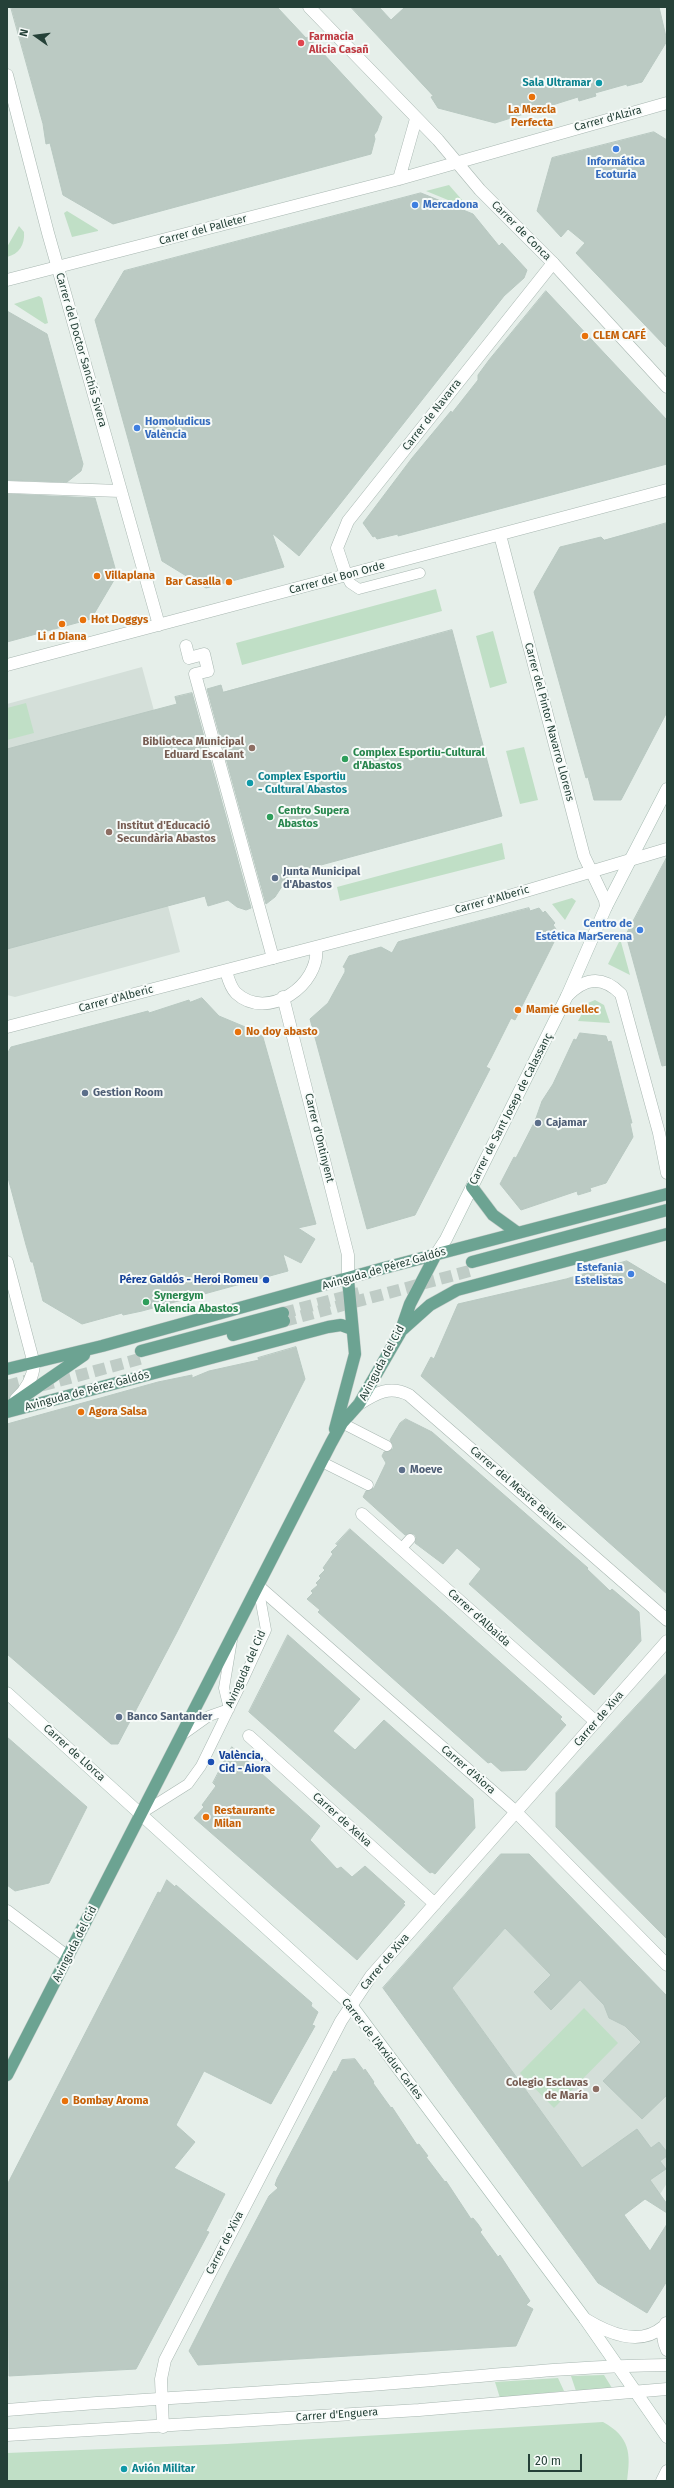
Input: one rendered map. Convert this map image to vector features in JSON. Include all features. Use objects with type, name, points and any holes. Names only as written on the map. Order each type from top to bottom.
[{"type":"main road","points":[[472,1187],[493,1215],[518,1232]]},
{"type":"main road","name":"Avinguda de Pérez Galdós","points":[[7,1369],[34,1364],[102,1346],[435,1256],[518,1232],[667,1194]]},
{"type":"main road","points":[[667,1210],[472,1266],[667,1218]]},
{"type":"main road","points":[[400,1332],[430,1304],[457,1290],[667,1234]]},
{"type":"main road","name":"Avinguda del Cid","points":[[7,2075],[331,1443],[342,1423],[360,1404],[400,1332],[410,1304],[435,1256]]},
{"type":"main road","name":"Avinguda del Cid","points":[[331,1443],[356,1354],[352,1328],[348,1279]]},
{"type":"main road","points":[[142,1355],[284,1317]]},
{"type":"main road","name":"Avinguda de Pérez Galdós","points":[[9,1408],[328,1327],[341,1324],[352,1328]]},
{"type":"main road","name":"Avinguda de Pérez Galdós","points":[[9,1408],[75,1360],[102,1346]]},
{"type":"street","name":"Carrer de Conca","points":[[309,7],[416,119],[507,219],[553,263],[667,387]]},
{"type":"street","name":"Carrer del Doctor Sanchís Sivera","points":[[7,75],[10,95],[120,491],[159,625]]},
{"type":"street","name":"Carrer d'Alzira","points":[[456,162],[667,103]]},
{"type":"street","points":[[400,179],[416,119]]},
{"type":"street","name":"Carrer del Palleter","points":[[7,280],[400,179],[456,162]]},
{"type":"street","name":"Carrer de Navarra","points":[[346,575],[337,548],[348,521],[553,263]]},
{"type":"street","points":[[7,487],[120,491]]},
{"type":"street","name":"Carrer del Bon Orde","points":[[7,665],[667,490]]},
{"type":"street","name":"Carrer del Pintor Navarro Llorens","points":[[500,535],[584,856],[603,894],[606,907]]},
{"type":"street","points":[[186,646],[189,658],[204,654],[208,671],[195,674],[273,958]]},
{"type":"street","name":"Carrer de Sant Josep de Calassanç","points":[[435,1256],[446,1239],[567,996],[606,907],[667,789]]},
{"type":"street","name":"Carrer d'Alberic","points":[[7,1027],[489,902],[667,849]]},
{"type":"street","points":[[226,970],[235,992],[245,999],[263,1002],[283,997],[296,992],[308,980],[317,956],[316,947]]},
{"type":"street","points":[[567,996],[579,984],[601,981],[612,985],[621,994],[659,1133],[667,1173]]},
{"type":"street","name":"Carrer d'Ontinyent","points":[[283,997],[348,1255],[348,1279]]},
{"type":"street","points":[[7,1262],[34,1364],[34,1372],[24,1391],[9,1408]]},
{"type":"street","name":"Carrer del Mestre Bellver","points":[[360,1404],[383,1391],[401,1390],[410,1395],[667,1620]]},
{"type":"street","name":"Carrer d'Albaida","points":[[362,1514],[596,1722]]},
{"type":"street","name":"Carrer d'Aiora","points":[[258,1586],[516,1812],[667,1965]]},
{"type":"street","name":"Carrer de Xiva","points":[[163,2427],[161,2379],[165,2360],[333,2034],[351,2005],[371,1976],[667,1641]]},
{"type":"street","name":"Carrer de Llorca","points":[[7,1693],[142,1813]]},
{"type":"street","name":"Carrer de Xelva","points":[[249,1736],[435,1904]]},
{"type":"street","name":"Carrer de l'Arxiduc Carles","points":[[142,1813],[351,2005],[585,2319],[638,2392],[667,2437]]},
{"type":"street","points":[[7,1911],[68,1957]]},
{"type":"street","name":"Carrer de l'Arxiduc Carles","points":[[585,2319],[601,2328],[623,2336],[652,2335],[665,2324]]},
{"type":"street","points":[[665,2324],[663,2340],[667,2350]]},
{"type":"street","points":[[7,2410],[161,2397],[394,2383],[618,2366],[667,2365]]},
{"type":"street","name":"Carrer d'Enguera","points":[[7,2435],[163,2427],[667,2389]]},
{"type":"street","points":[[662,2481],[667,2471]]},
{"type":"lane","points":[[346,575],[350,583],[358,589],[420,573]]},
{"type":"lane","points":[[342,1423],[387,1446]]},
{"type":"lane","points":[[322,1462],[368,1485]]},
{"type":"lane","points":[[401,1549],[410,1539]]},
{"type":"lane","name":"Avinguda del Cid","points":[[142,1813],[188,1784],[201,1766],[266,1630],[258,1586]]},
{"type":"lane","points":[[181,1736],[209,1716],[229,1709],[224,1688],[233,1634]]},
{"type":"shaded area","name":"Institut d'Educació Secundària Abastos","points":[[142,667],[205,896],[168,906],[180,952],[15,997],[7,995],[7,704]]},
{"type":"shaded area","name":"Colegio Esclavas de María","points":[[505,1928],[568,1992],[616,1945],[667,1996],[667,2183],[659,2196],[653,2193],[618,2219],[452,1988]]},
{"type":"green space","points":[[449,185],[470,209],[426,191]]},
{"type":"green space","points":[[67,211],[98,231],[72,237],[64,213]]},
{"type":"green space","points":[[19,226],[24,232],[22,245],[15,254],[7,257],[7,247]]},
{"type":"green space","points":[[39,296],[42,298],[48,323],[45,324],[14,304]]},
{"type":"green space","points":[[436,589],[442,611],[242,665],[236,643]]},
{"type":"green space","points":[[493,631],[507,683],[490,688],[476,636]]},
{"type":"green space","points":[[26,703],[34,733],[7,740],[7,708]]},
{"type":"green space","points":[[524,747],[538,800],[520,804],[506,751]]},
{"type":"green space","points":[[502,843],[505,859],[340,901],[337,887]]},
{"type":"green space","points":[[572,898],[576,901],[565,920],[552,904]]},
{"type":"green space","points":[[619,942],[621,942],[630,975],[608,964]]},
{"type":"green space","points":[[595,1000],[604,1005],[610,1023],[578,1021],[588,1003]]},
{"type":"green space","points":[[584,2008],[618,2043],[554,2108],[520,2073]]},
{"type":"green space","points":[[604,2375],[612,2388],[576,2391],[571,2376]]},
{"type":"green space","points":[[558,2378],[564,2391],[500,2398],[495,2382]]},
{"type":"green space","points":[[603,2422],[619,2434],[627,2447],[629,2462],[627,2481],[7,2481],[7,2453],[227,2444]]},
{"type":"building","points":[[11,7],[277,7],[306,38],[308,37],[382,117],[374,135],[375,139],[371,154],[113,224],[63,195],[50,143],[46,144],[43,124]]},
{"type":"building","points":[[351,7],[379,7],[391,20],[405,7],[659,7],[667,41],[642,82],[627,86],[627,84],[595,93],[596,96],[579,101],[578,97],[495,123],[438,108],[431,97],[433,96]]},
{"type":"building","points":[[654,132],[667,140],[667,348],[576,253],[585,243],[568,229],[561,237],[537,211],[552,158]]},
{"type":"building","points":[[421,193],[473,214],[499,246],[502,243],[527,270],[524,278],[504,296],[299,556],[272,533],[284,567],[206,588],[162,561],[95,320],[124,271]]},
{"type":"building","points":[[546,291],[667,420],[667,464],[398,536],[398,534],[377,539],[375,536],[373,537],[363,523],[412,458],[451,411],[452,413],[478,380],[478,375],[489,360]]},
{"type":"building","points":[[7,311],[47,334],[83,464],[81,471],[67,482],[7,480]]},
{"type":"building","points":[[7,494],[95,498],[117,575],[91,619],[7,642]]},
{"type":"building","points":[[667,523],[667,712],[621,800],[594,800],[588,777],[586,778],[534,592],[560,547],[601,537],[604,540]]},
{"type":"building","points":[[452,630],[502,816],[295,872],[294,868],[275,897],[266,904],[207,689],[221,685],[223,692]]},
{"type":"building","name":"Institut d'Educació Secundària Abastos","points":[[192,693],[251,908],[246,910],[237,907],[228,900],[208,906],[205,896],[7,949],[7,749],[177,704],[175,697]]},
{"type":"building","points":[[667,857],[667,1065],[662,1066],[626,935]]},
{"type":"building","points":[[529,908],[530,911],[539,908],[543,913],[545,911],[555,923],[553,925],[556,929],[552,938],[555,940],[515,1020],[511,1018],[486,1067],[490,1069],[415,1215],[367,1229],[310,1019],[328,1003],[345,972],[345,968],[343,967],[349,956],[381,947],[392,953],[398,942],[401,941]]},
{"type":"building","points":[[202,998],[219,1016],[262,1034],[316,1224],[298,1228],[315,1239],[301,1263],[283,1254],[288,1271],[142,1311],[123,1315],[122,1313],[82,1324],[43,1301],[33,1262],[31,1262],[26,1245],[7,1174],[7,1054],[11,1047],[148,1011],[149,1013],[189,1000],[190,1002]]},
{"type":"building","points":[[580,1033],[606,1036],[608,1042],[611,1041],[632,1123],[630,1123],[633,1137],[606,1183],[590,1188],[591,1191],[578,1195],[577,1191],[521,1210],[500,1184],[514,1157],[516,1158],[535,1121],[542,1101],[553,1084],[574,1039],[576,1040]]},
{"type":"building","points":[[627,1261],[667,1285],[667,1594],[421,1376],[431,1357],[434,1359],[458,1304],[566,1279]]},
{"type":"building","points":[[296,1347],[305,1379],[177,1632],[118,1744],[111,1744],[7,1654],[7,1424],[158,1382],[192,1375],[192,1378],[209,1371],[259,1360],[258,1358]]},
{"type":"building","points":[[406,1419],[432,1432],[588,1568],[587,1569],[610,1591],[612,1589],[639,1612],[641,1641],[594,1695],[469,1584],[481,1569],[457,1548],[443,1564],[415,1543],[416,1537],[414,1534],[405,1535],[363,1497],[366,1491],[374,1488],[386,1463],[382,1456],[384,1452],[393,1449],[393,1445],[390,1440],[400,1423]]},
{"type":"building","points":[[350,1529],[562,1717],[560,1719],[566,1725],[526,1770],[501,1771],[491,1762],[488,1763],[318,1612],[320,1610],[307,1599],[313,1593],[311,1591],[318,1585],[316,1583],[321,1578],[319,1576],[325,1570],[323,1568],[333,1554],[331,1552],[338,1545],[336,1544]]},
{"type":"building","points":[[288,1635],[360,1699],[333,1731],[355,1750],[384,1720],[473,1799],[475,1828],[435,1874],[432,1872],[430,1873],[249,1712]]},
{"type":"building","points":[[667,1673],[667,1939],[556,1827],[556,1793]]},
{"type":"building","points":[[7,1737],[87,1807],[49,1883],[15,1891],[7,1885]]},
{"type":"building","points":[[232,1747],[320,1826],[310,1840],[337,1869],[341,1867],[352,1877],[365,1866],[405,1902],[403,1904],[405,1905],[357,1960],[194,1818],[204,1807],[202,1805],[216,1786],[213,1783]]},
{"type":"building","points":[[501,1854],[529,1854],[667,1996],[667,2095],[642,2119],[603,2081],[641,2042],[625,2026],[609,2018],[604,2005],[580,1980],[551,2010],[534,1992],[551,1975],[505,1928],[452,1988],[582,2168],[637,2129],[651,2148],[659,2142],[667,2152],[667,2156],[660,2161],[666,2169],[650,2180],[667,2204],[667,2213],[645,2199],[624,2215],[650,2251],[667,2224],[667,2281],[647,2313],[598,2283],[383,1988]]},
{"type":"building","points":[[167,1880],[175,1887],[176,1885],[312,2003],[311,2006],[318,2012],[312,2025],[315,2026],[271,2104],[204,2071],[176,2125],[195,2142],[174,2168],[225,2194],[206,2231],[209,2232],[136,2369],[9,2376],[7,2185],[158,1892],[160,1893]]},
{"type":"building","points":[[355,2059],[364,2071],[365,2069],[374,2082],[373,2083],[391,2108],[392,2107],[417,2145],[419,2144],[428,2156],[426,2157],[445,2182],[446,2181],[471,2219],[473,2218],[478,2224],[482,2230],[480,2232],[498,2257],[500,2255],[530,2301],[526,2305],[533,2309],[516,2346],[198,2365],[189,2351],[229,2272],[269,2196],[278,2188],[275,2185],[277,2179],[334,2071],[336,2072],[342,2060]]},
{"type":"tunnel","points":[[284,1321],[473,1270]]},
{"type":"tunnel","points":[[283,1313],[359,1293]]},
{"type":"tunnel","points":[[7,1395],[143,1358]]},
{"type":"tunnel","points":[[7,1386],[33,1379]]},
{"type":"place","name":"Farmacia Alicia Casañ","points":[[301,43]]},
{"type":"place","name":"Sala Ultramar","points":[[599,83]]},
{"type":"place","name":"La Mezcla Perfecta","points":[[532,97]]},
{"type":"place","name":"Informática Ecoturia","points":[[616,149]]},
{"type":"place","name":"Mercadona","points":[[415,205]]},
{"type":"place","name":"CLEM CAFÉ","points":[[585,336]]},
{"type":"place","name":"Homoludicus València","points":[[137,428]]},
{"type":"place","name":"Villaplana","points":[[97,576]]},
{"type":"place","name":"Bar Casalla","points":[[229,582]]},
{"type":"place","name":"Hot Doggys","points":[[83,620]]},
{"type":"place","name":"Li d Diana","points":[[62,624]]},
{"type":"place","name":"Biblioteca Municipal Eduard Escalant","points":[[252,748]]},
{"type":"place","name":"Complex Esportiu-Cultural d'Abastos","points":[[345,759]]},
{"type":"place","name":"Complex Esportiu - Cultural Abastos","points":[[250,783]]},
{"type":"place","name":"Centro Supera Abastos","points":[[270,817]]},
{"type":"place","name":"Institut d'Educació Secundària Abastos","points":[[109,832]]},
{"type":"place","name":"Junta Municipal d'Abastos","points":[[275,878]]},
{"type":"place","name":"Centro de Estética MarSerena","points":[[640,930]]},
{"type":"place","name":"Mamie Guellec","points":[[518,1010]]},
{"type":"place","name":"No doy abasto","points":[[238,1032]]},
{"type":"place","name":"Gestion Room","points":[[85,1093]]},
{"type":"place","name":"Cajamar","points":[[538,1123]]},
{"type":"place","name":"Estefania Estelistas","points":[[631,1274]]},
{"type":"place","name":"Pérez Galdós - Heroi Romeu","points":[[266,1280]]},
{"type":"place","name":"Synergym Valencia Abastos","points":[[146,1302]]},
{"type":"place","name":"Agora Salsa","points":[[81,1412]]},
{"type":"place","name":"Moeve","points":[[402,1470]]},
{"type":"place","name":"Banco Santander","points":[[119,1717]]},
{"type":"place","name":"València, Cid - Aiora","points":[[211,1762]]},
{"type":"place","name":"Restaurante Milan","points":[[206,1817]]},
{"type":"place","name":"Colegio Esclavas de María","points":[[596,2089]]},
{"type":"place","name":"Bombay Aroma","points":[[65,2101]]},
{"type":"place","name":"Avión Militar","points":[[124,2469]]}]
